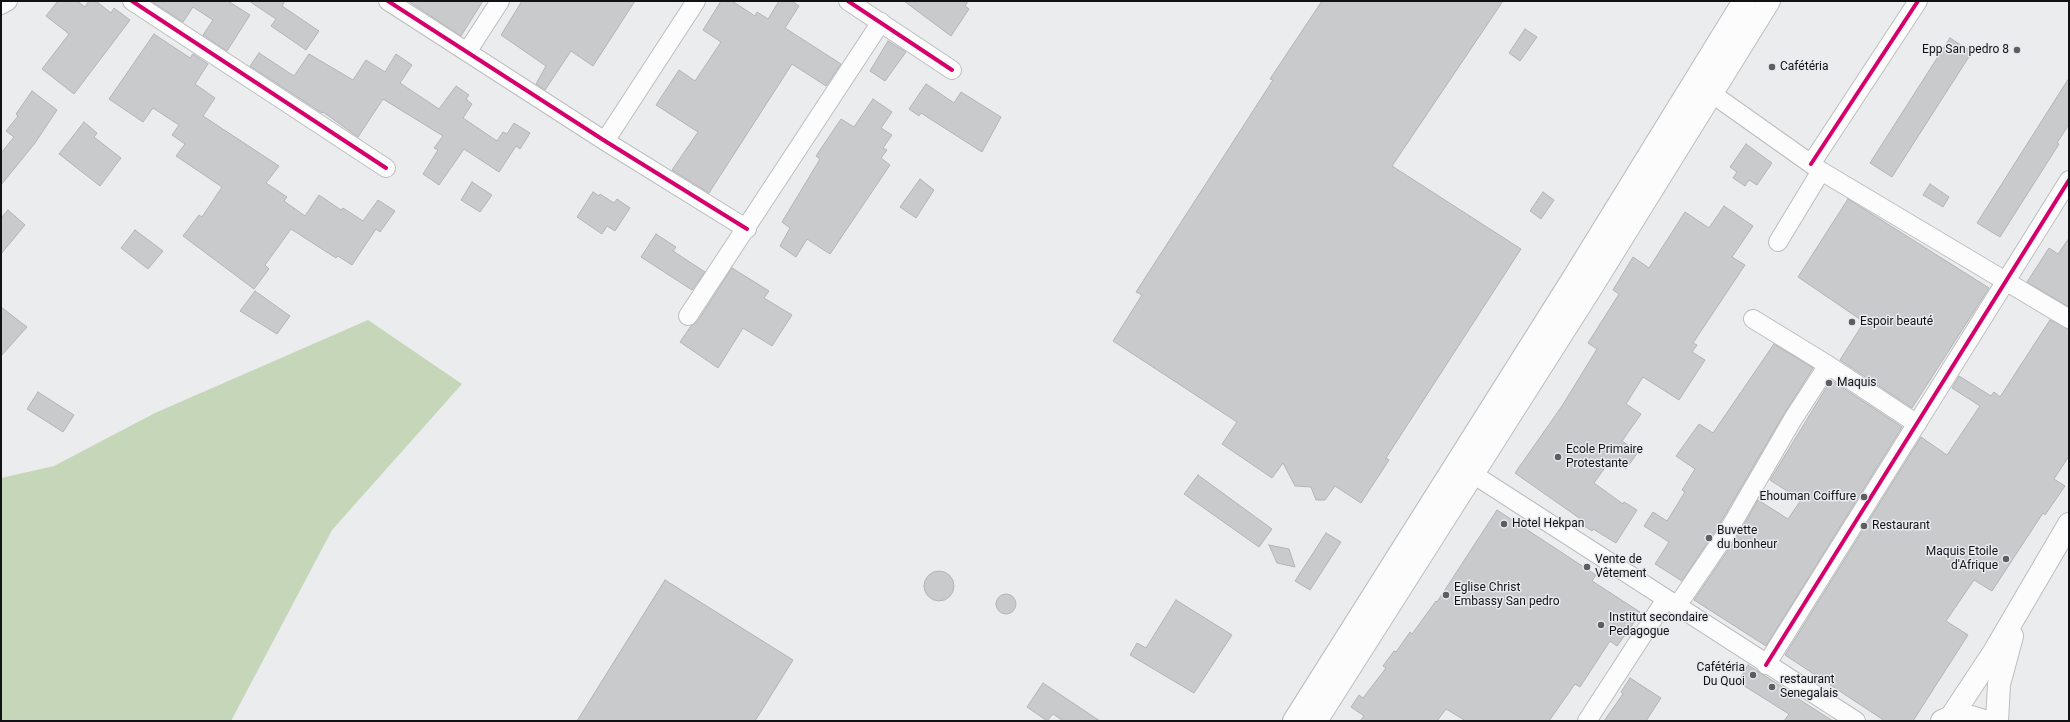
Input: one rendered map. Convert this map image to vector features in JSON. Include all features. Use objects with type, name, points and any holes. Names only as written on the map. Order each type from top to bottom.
[{"type":"main road","points":[[1316,721],[1464,469],[1744,1]]},
{"type":"main road","points":[[1294,721],[1464,469],[1587,295],[1769,1]]},
{"type":"main road","points":[[1946,719],[1994,652],[2038,574],[2069,524]]},
{"type":"main road","points":[[1997,721],[1999,684],[2008,645],[2038,574]]},
{"type":"main road","points":[[1946,719],[1970,717],[1984,721]]},
{"type":"street","points":[[1,6],[8,1]]},
{"type":"street","points":[[132,1],[386,168]]},
{"type":"street","points":[[388,1],[605,141],[747,229]]},
{"type":"street","points":[[467,52],[500,1]]},
{"type":"street","points":[[605,141],[696,1]]},
{"type":"street","points":[[848,1],[952,70]]},
{"type":"street","points":[[1778,242],[1816,168],[1918,1]]},
{"type":"street","points":[[688,316],[747,229],[881,22]]},
{"type":"street","points":[[1711,93],[1816,168],[2069,319]]},
{"type":"street","points":[[1766,665],[2069,180]]},
{"type":"street","points":[[1754,319],[1828,365],[1917,424]]},
{"type":"street","points":[[1587,721],[1671,603],[1728,531],[1793,419],[1828,365]]},
{"type":"street","points":[[1464,469],[1766,665],[1856,721]]},
{"type":"green space","points":[[368,320],[462,384],[332,530],[231,721],[1,721],[1,478],[54,466],[155,413]]},
{"type":"building","points":[[58,1],[77,1],[85,7],[89,1],[96,1],[111,13],[114,8],[130,20],[74,94],[42,69],[69,34],[46,16]]},
{"type":"building","points":[[151,1],[228,1],[250,15],[227,51],[203,35],[213,20],[193,7],[183,22]]},
{"type":"building","points":[[249,1],[285,1],[282,6],[319,31],[306,50],[271,26],[276,19]]},
{"type":"building","points":[[408,1],[483,1],[461,36]]},
{"type":"building","points":[[522,1],[635,1],[593,66],[571,51],[545,90],[536,84],[546,66],[501,35]]},
{"type":"building","points":[[721,1],[732,1],[755,16],[757,12],[768,19],[779,1],[792,1],[799,6],[785,28],[841,64],[826,86],[792,64],[709,193],[672,170],[698,132],[656,105],[679,70],[695,81],[721,42],[703,30]]},
{"type":"building","points":[[904,1],[968,1],[965,6],[969,9],[951,36]]},
{"type":"building","points":[[1322,1],[1503,1],[1392,166],[1521,249],[1386,458],[1389,460],[1361,503],[1335,486],[1325,500],[1316,500],[1311,487],[1295,486],[1283,463],[1272,478],[1222,444],[1237,422],[1113,341],[1142,295],[1136,292],[1273,80],[1270,79]]},
{"type":"building","points":[[1525,29],[1537,37],[1520,61],[1509,53]]},
{"type":"building","points":[[154,34],[190,58],[193,54],[208,64],[195,84],[215,98],[203,116],[279,166],[266,183],[287,197],[284,201],[305,216],[319,195],[341,210],[343,208],[363,221],[378,200],[395,211],[380,232],[376,229],[352,265],[338,256],[336,258],[291,229],[265,265],[269,269],[254,289],[183,236],[199,215],[202,217],[222,187],[176,156],[185,144],[172,135],[179,125],[153,108],[143,122],[109,99]]},
{"type":"building","points":[[1950,38],[1972,52],[1892,177],[1870,163]]},
{"type":"building","points":[[888,41],[906,52],[885,81],[870,71]]},
{"type":"building","points":[[259,53],[294,76],[309,54],[353,80],[366,60],[385,72],[396,54],[412,65],[400,83],[439,109],[456,86],[469,95],[466,99],[472,104],[463,118],[497,141],[503,132],[507,134],[514,123],[530,133],[520,149],[516,146],[499,172],[464,149],[439,185],[423,174],[438,150],[434,148],[443,136],[383,99],[358,137],[323,112],[322,113],[250,66]]},
{"type":"building","points":[[2069,78],[2069,124],[2057,143],[2059,144],[2000,237],[1977,223]]},
{"type":"building","points":[[926,84],[954,103],[961,92],[1001,117],[982,152],[921,113],[919,116],[909,109]]},
{"type":"building","points":[[32,91],[57,110],[35,143],[1,185],[1,153],[14,137],[6,131],[18,116],[16,114]]},
{"type":"building","points":[[873,99],[892,112],[881,128],[892,135],[883,148],[887,150],[881,158],[890,165],[830,254],[807,239],[796,257],[780,246],[790,228],[782,222],[820,159],[816,156],[841,119],[854,127]]},
{"type":"building","points":[[84,122],[97,133],[94,137],[121,158],[100,186],[59,154]]},
{"type":"building","points":[[1746,144],[1772,163],[1757,185],[1749,180],[1745,186],[1733,178],[1737,172],[1730,167]]},
{"type":"building","points":[[920,179],[934,190],[916,218],[900,207]]},
{"type":"building","points":[[472,182],[492,195],[480,212],[461,200]]},
{"type":"building","points":[[1930,184],[1949,197],[1943,207],[1923,195]]},
{"type":"building","points":[[593,192],[599,196],[600,194],[614,203],[617,199],[630,208],[615,231],[607,226],[602,234],[577,217]]},
{"type":"building","points":[[1543,192],[1554,200],[1541,219],[1530,211]]},
{"type":"building","points":[[1848,199],[1989,288],[1912,408],[1840,360],[1864,322],[1798,277]]},
{"type":"building","points":[[1724,206],[1753,226],[1732,257],[1745,265],[1693,343],[1697,345],[1692,352],[1705,360],[1679,400],[1643,377],[1626,404],[1641,414],[1622,441],[1638,452],[1626,469],[1611,459],[1594,483],[1623,504],[1624,502],[1637,510],[1616,543],[1580,523],[1582,520],[1515,473],[1562,406],[1597,349],[1588,343],[1619,294],[1613,290],[1633,257],[1649,268],[1685,212],[1709,228]]},
{"type":"building","points":[[8,210],[25,225],[1,254],[1,218]]},
{"type":"building","points":[[135,230],[163,251],[148,269],[121,248]]},
{"type":"building","points":[[656,234],[676,247],[673,251],[705,272],[692,290],[641,257]]},
{"type":"building","points":[[2069,238],[2069,307],[2027,282],[2049,248],[2058,254]]},
{"type":"building","points":[[732,268],[769,291],[764,298],[792,315],[772,346],[743,328],[718,368],[680,342],[691,326],[697,322]]},
{"type":"building","points":[[255,291],[290,316],[277,334],[240,311]]},
{"type":"building","points":[[1,307],[27,327],[1,356]]},
{"type":"building","points":[[2050,320],[2069,329],[2069,456],[2054,479],[2065,486],[2045,515],[2043,513],[1992,591],[1974,580],[1946,621],[1968,635],[1913,721],[1885,721],[1785,655],[1921,437],[1947,455],[1980,406],[1952,388],[1959,376],[1991,396],[1994,392],[2000,397]]},
{"type":"building","points":[[1774,344],[1813,368],[1784,414],[1719,525],[1682,581],[1655,564],[1669,542],[1644,526],[1653,512],[1667,521],[1685,492],[1682,490],[1695,469],[1676,456],[1699,424],[1713,433]]},
{"type":"building","points":[[1831,380],[1902,427],[1766,646],[1694,600],[1737,537],[1758,500],[1788,519],[1801,500],[1770,480]]},
{"type":"building","points":[[38,392],[74,415],[63,432],[27,409]]},
{"type":"building","points":[[1198,475],[1272,529],[1259,547],[1184,494]]},
{"type":"building","points":[[1497,510],[1596,575],[1592,581],[1640,612],[1633,624],[1617,646],[1610,641],[1580,687],[1575,684],[1549,721],[1466,721],[1446,709],[1437,721],[1360,721],[1364,716],[1351,707],[1359,695],[1363,698],[1386,668],[1383,666],[1394,651],[1396,652],[1410,632],[1412,634],[1436,601],[1437,602]]},
{"type":"building","points":[[1326,533],[1341,542],[1310,590],[1295,581]]},
{"type":"building","points":[[1269,545],[1289,549],[1295,567],[1277,563]]},
{"type":"building","points":[[939,571],[950,575],[954,586],[950,597],[939,601],[928,597],[924,586],[928,575]]},
{"type":"building","points":[[665,580],[793,660],[755,721],[577,721]]},
{"type":"building","points":[[1006,594],[1013,597],[1016,604],[1013,611],[1006,614],[999,611],[996,604],[999,597]]},
{"type":"building","points":[[1176,600],[1232,635],[1194,693],[1130,655],[1137,643],[1146,648]]},
{"type":"building","points":[[1748,665],[1833,721],[1784,721],[1789,714],[1738,682]]},
{"type":"building","points":[[1630,678],[1661,698],[1646,721],[1604,721],[1623,694],[1621,692]]},
{"type":"building","points":[[1043,683],[1100,721],[1063,721],[1053,714],[1047,721],[1027,707]]},
{"type":"cycle path","points":[[132,1],[386,168]]},
{"type":"cycle path","points":[[388,1],[605,141],[747,229]]},
{"type":"cycle path","points":[[848,1],[952,70]]},
{"type":"cycle path","points":[[1811,164],[1918,1]]},
{"type":"cycle path","points":[[1766,665],[2069,180]]},
{"type":"place","name":"Epp San pedro 8","points":[[2017,50]]},
{"type":"place","name":"Cafétéria","points":[[1772,67]]},
{"type":"place","name":"Espoir beauté","points":[[1852,322]]},
{"type":"place","name":"Maquis","points":[[1829,383]]},
{"type":"place","name":"Ecole Primaire Protestante","points":[[1558,457]]},
{"type":"place","name":"Ehouman Coiffure","points":[[1864,497]]},
{"type":"place","name":"Hotel Hekpan","points":[[1504,524]]},
{"type":"place","name":"Restaurant","points":[[1864,526]]},
{"type":"place","name":"Buvette du bonheur","points":[[1709,538]]},
{"type":"place","name":"Maquis Etoile d'Afrique","points":[[2006,559]]},
{"type":"place","name":"Vente de Vêtement","points":[[1587,567]]},
{"type":"place","name":"Eglise Christ Embassy San pedro","points":[[1446,595]]},
{"type":"place","name":"Institut secondaire Pedagogue","points":[[1601,625]]},
{"type":"place","name":"Cafétéria Du Quoi","points":[[1753,675]]},
{"type":"place","name":"restaurant Senegalais","points":[[1772,687]]}]
